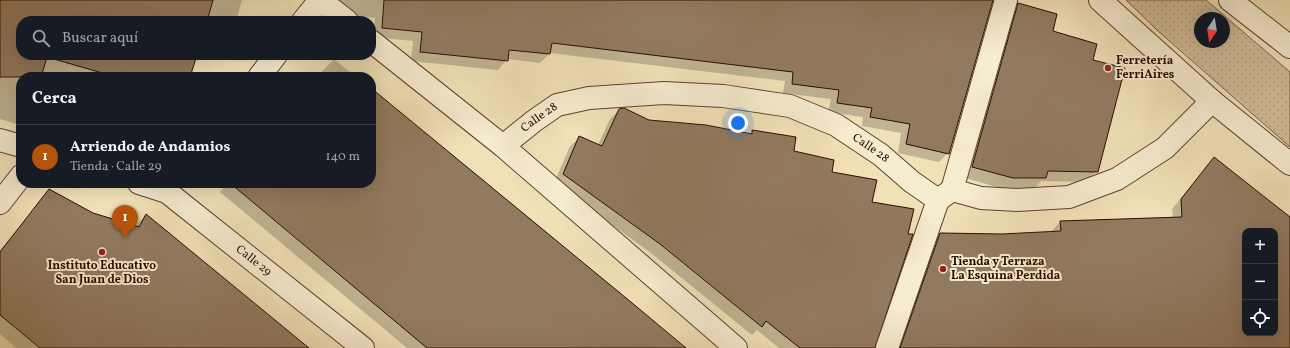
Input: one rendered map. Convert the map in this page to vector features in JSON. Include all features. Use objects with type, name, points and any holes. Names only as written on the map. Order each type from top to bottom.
[{"type":"street","points":[[307,16],[320,0],[340,16]]},
{"type":"street","points":[[887,348],[945,195],[1006,0]]},
{"type":"street","points":[[1100,0],[1212,101],[1290,164]]},
{"type":"street","points":[[1230,0],[1290,47]]},
{"type":"street","points":[[376,45],[503,146],[736,348]]},
{"type":"street","points":[[263,72],[272,60]]},
{"type":"street","name":"Calle 28","points":[[503,146],[557,105],[589,98],[664,93],[723,96],[790,106],[836,125],[881,155],[912,182],[945,195],[1017,200],[1069,197],[1117,179],[1164,148],[1212,101]]},
{"type":"street","points":[[0,140],[16,145]]},
{"type":"street","points":[[0,203],[16,182]]},
{"type":"street","name":"Calle 29","points":[[171,188],[363,348]]},
{"type":"shaded area","points":[[1126,0],[1206,0],[1220,12],[1194,12],[1194,48],[1230,48],[1230,21],[1290,72],[1290,147],[1158,31]]},
{"type":"building","points":[[0,0],[213,0],[208,16],[16,16],[16,60],[46,60],[42,72],[16,72],[16,77],[0,77]]},
{"type":"building","points":[[384,0],[993,0],[949,154],[906,144],[910,124],[870,117],[872,108],[837,103],[839,90],[792,84],[793,72],[552,43],[550,54],[509,50],[508,61],[420,52],[422,32],[382,28]]},
{"type":"building","points":[[1018,3],[1057,14],[1053,31],[1097,44],[1093,60],[1125,68],[1098,172],[1048,171],[1046,178],[1013,178],[972,167]]},
{"type":"building","points":[[57,60],[195,60],[192,72],[99,72]]},
{"type":"building","points":[[376,92],[686,348],[427,348],[236,188],[376,188]]},
{"type":"building","points":[[624,108],[649,120],[706,125],[752,134],[752,130],[796,137],[794,151],[834,160],[832,172],[877,180],[872,202],[914,209],[908,234],[913,234],[875,348],[800,348],[766,321],[762,327],[660,244],[563,174],[579,136],[602,146],[619,109]]},
{"type":"building","points":[[1214,157],[1290,217],[1290,348],[900,348],[940,233],[1002,234],[1061,231],[1060,221],[1182,217],[1181,199]]},
{"type":"building","points":[[49,189],[93,213],[139,227],[146,214],[309,348],[40,348],[0,315],[0,252]]},
{"type":"place","name":"Ferretería FerriAires","points":[[1108,68]]},
{"type":"place","name":"Arriendo de Andamios","points":[[125,238]]},
{"type":"place","name":"Instituto Educativo San Juan de Dios","points":[[102,252]]},
{"type":"place","name":"Tienda y Terraza La Esquina Perdida","points":[[943,269]]}]
